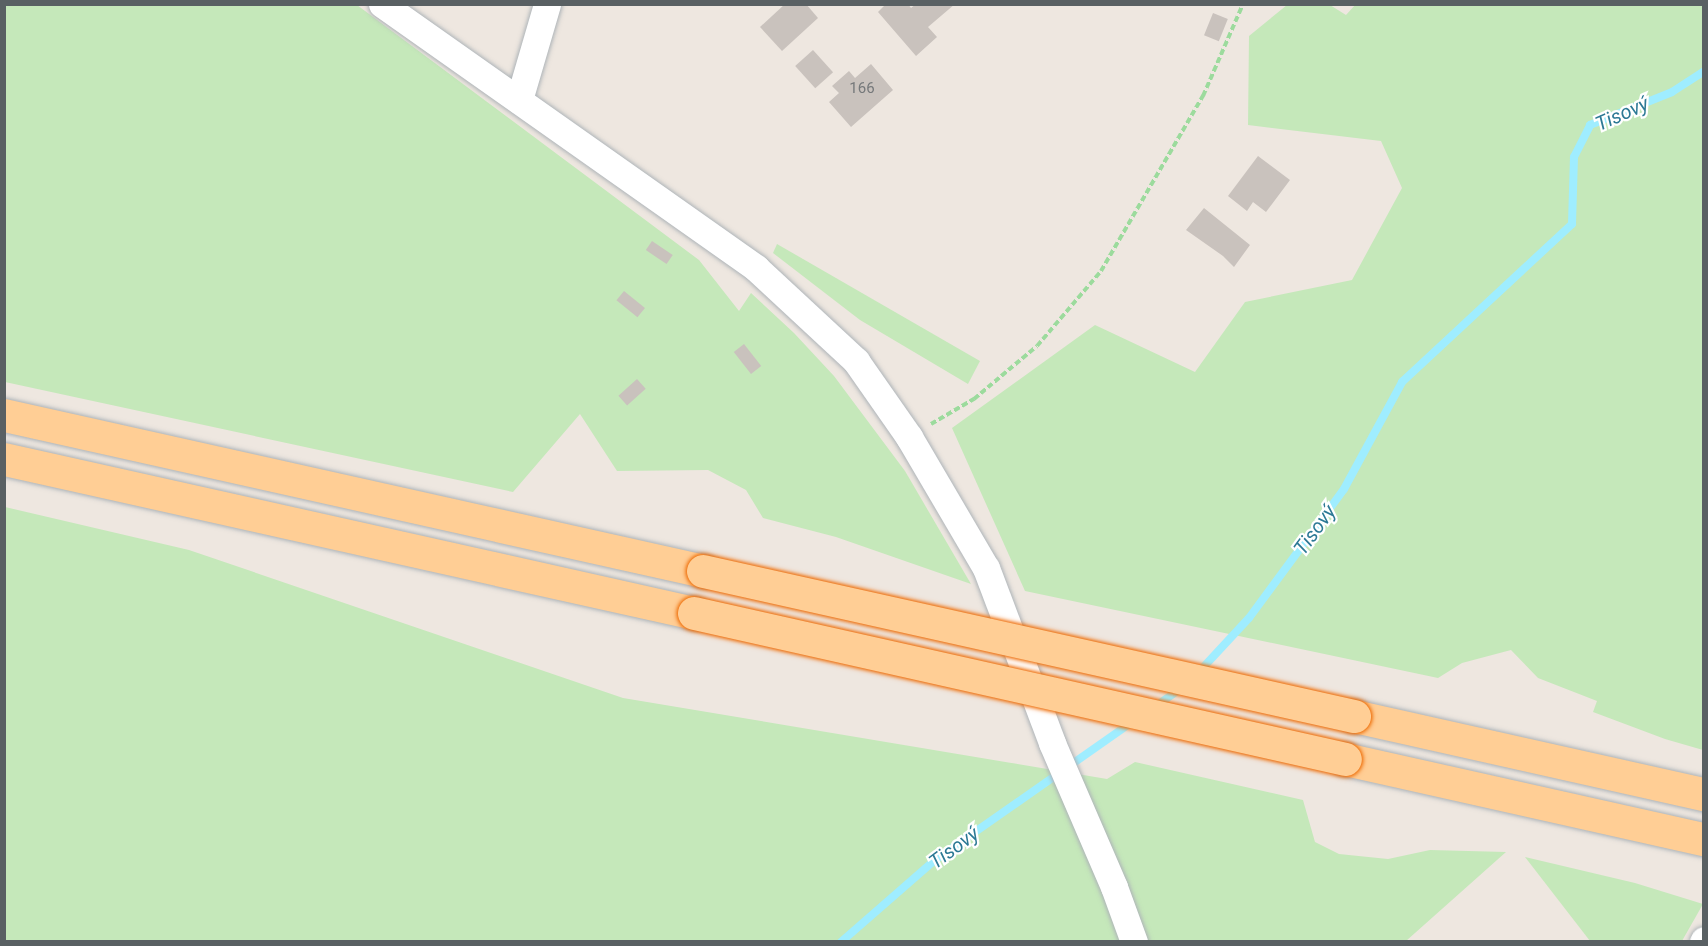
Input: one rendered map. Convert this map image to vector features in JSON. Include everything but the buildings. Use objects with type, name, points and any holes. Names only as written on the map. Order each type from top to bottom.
[{"type":"highway","points":[[4,416],[1704,794]]},
{"type":"highway","points":[[4,459],[1704,838]]},
{"type":"street","points":[[382,4],[756,268],[856,361],[909,437],[986,568],[1052,743],[1114,887],[1134,942]]},
{"type":"street","points":[[519,100],[548,4]]},
{"type":"path","points":[[909,437],[974,399],[1037,346],[1101,271],[1203,96],[1243,4]]},
{"type":"green space","points":[[1356,4],[1703,5],[1703,750],[1665,739],[1593,712],[1597,701],[1538,678],[1511,650],[1462,663],[1438,678],[1025,591],[952,428],[1095,325],[1195,372],[1245,302],[1352,280],[1402,188],[1381,141],[1248,125],[1249,36],[1287,5],[1330,5],[1346,15]]},
{"type":"green space","points":[[5,5],[357,5],[699,260],[739,311],[751,293],[794,333],[834,376],[905,471],[971,584],[836,537],[763,518],[746,490],[708,470],[617,471],[580,414],[513,492],[5,382]]},
{"type":"green space","points":[[777,244],[980,361],[968,384],[860,320],[773,253]]},
{"type":"green space","points":[[5,507],[189,550],[623,698],[1107,779],[1135,762],[1303,800],[1315,842],[1339,854],[1388,859],[1430,850],[1506,852],[1406,941],[5,942]]},
{"type":"green space","points":[[1525,857],[1635,883],[1703,904],[1682,941],[1590,941]]},
{"type":"waterway","name":"Tisový","points":[[1198,673],[1249,618],[1344,489],[1402,382],[1572,224],[1574,157],[1590,125],[1672,92],[1704,71]]},
{"type":"waterway","name":"Tisový","points":[[1153,708],[1182,688]]},
{"type":"waterway","name":"Tisový","points":[[841,942],[935,860],[1135,720]]}]
